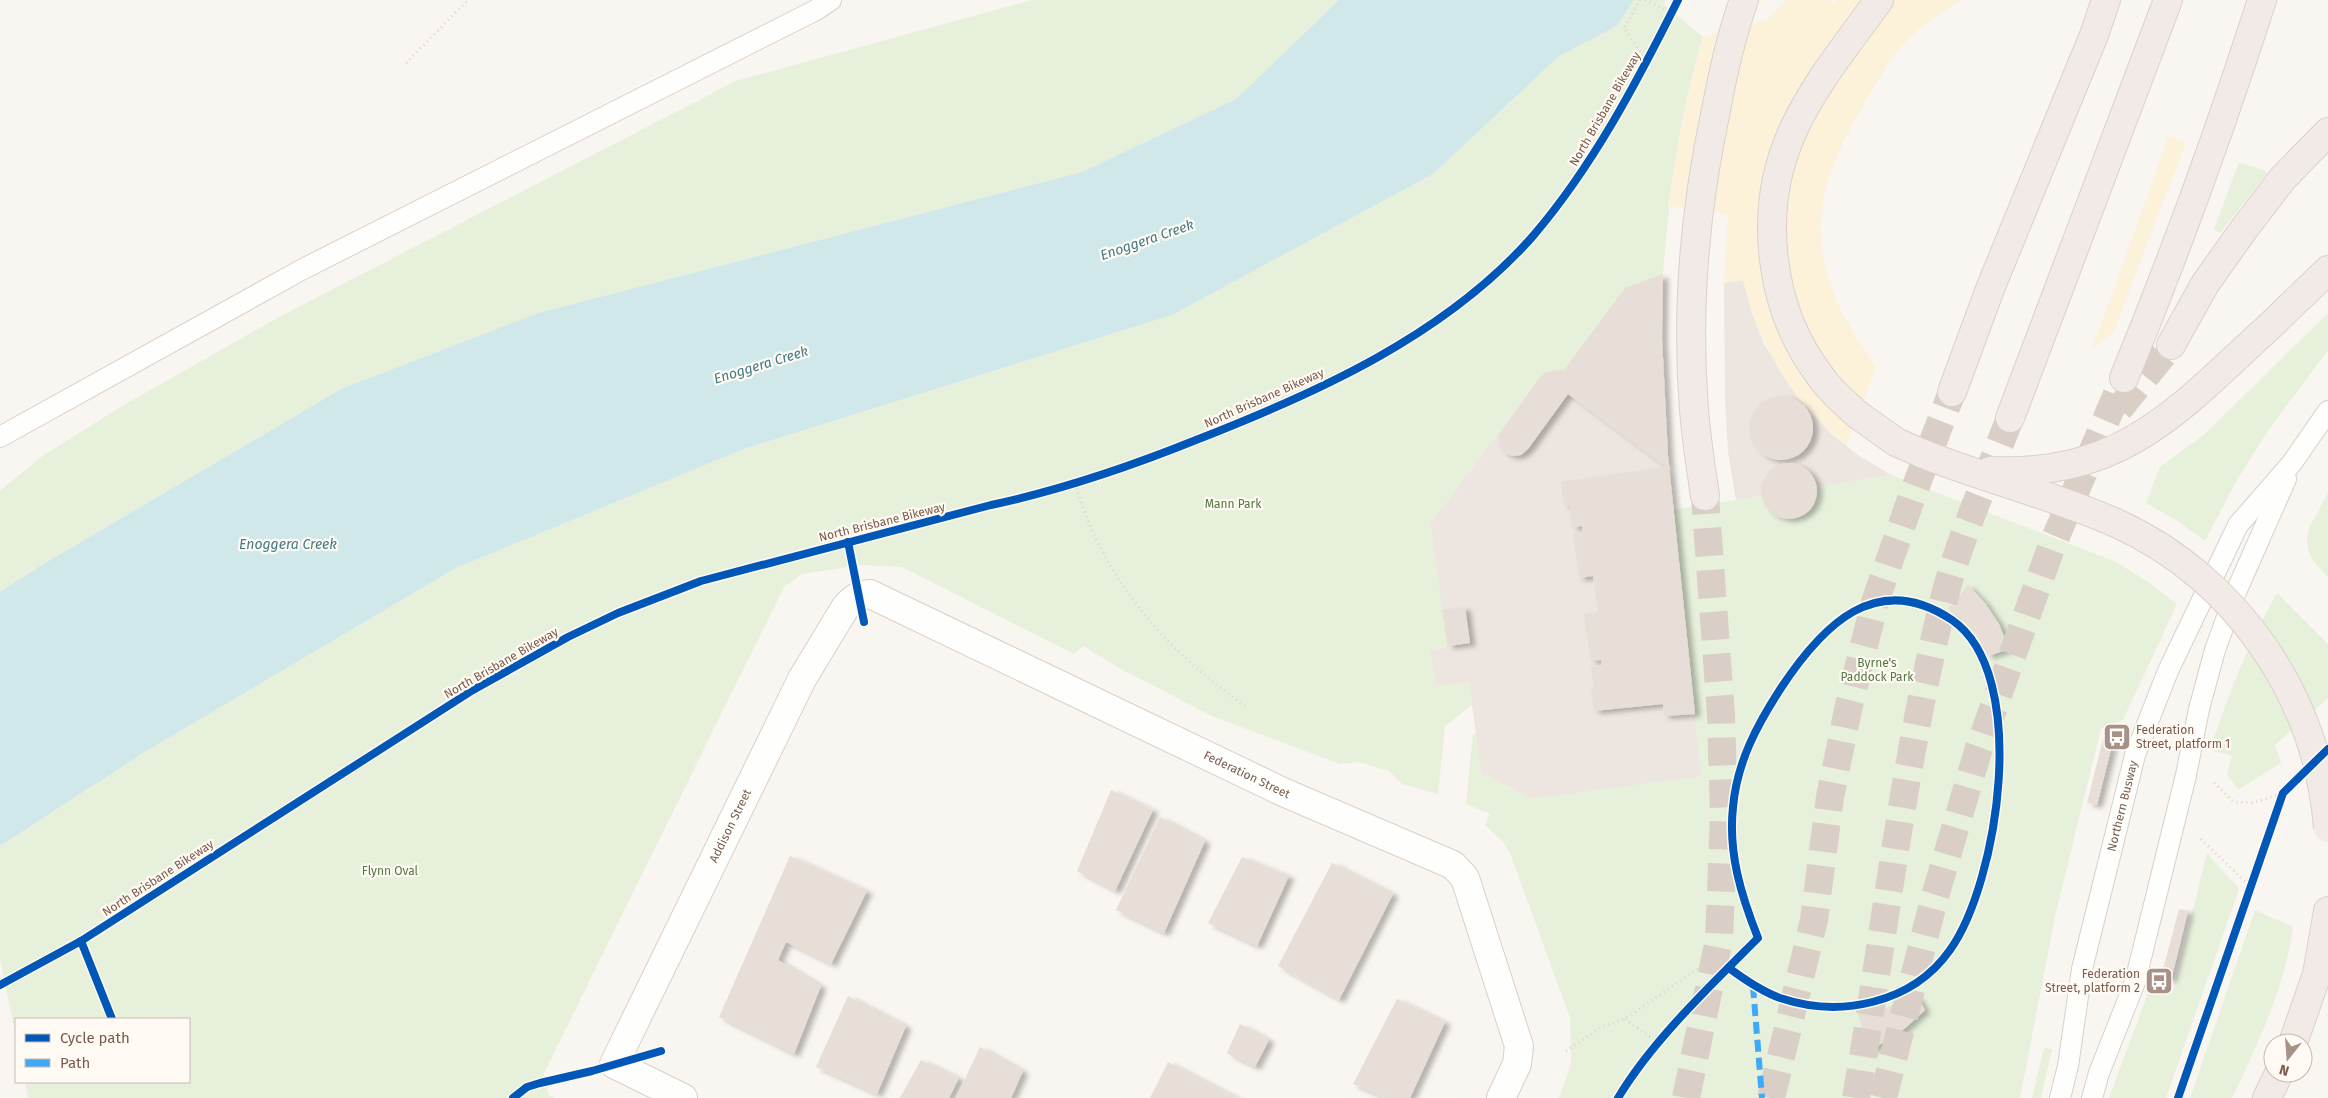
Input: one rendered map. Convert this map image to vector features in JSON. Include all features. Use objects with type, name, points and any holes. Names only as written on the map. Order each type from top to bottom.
[{"type":"highway","points":[[1705,496],[1694,409],[1693,281],[1703,174],[1723,73],[1744,0]]},
{"type":"highway","points":[[1879,0],[1821,82],[1792,133],[1779,171],[1773,210],[1772,246],[1784,308],[1797,340],[1821,378],[1851,409],[1896,442],[1941,462],[2116,523],[2152,543],[2212,586],[2244,619],[2284,676],[2307,728],[2326,798],[2328,828]]},
{"type":"highway","points":[[1952,392],[1990,289],[2094,36],[2106,0]]},
{"type":"highway","points":[[2010,418],[2168,0]]},
{"type":"highway","points":[[2124,378],[2165,277],[2214,144],[2262,0]]},
{"type":"highway","points":[[2172,345],[2205,284],[2283,178],[2328,132]]},
{"type":"highway","points":[[1941,462],[1987,471],[2034,471],[2060,468],[2082,462],[2130,443],[2172,414],[2198,392],[2328,270]]},
{"type":"highway","points":[[2297,1033],[2318,974],[2327,922]]},
{"type":"highway","points":[[2267,1098],[2274,1083]]},
{"type":"street","name":"Federation Street","points":[[860,595],[870,594],[880,597],[1283,792],[1453,865],[1461,871],[1468,885],[1517,1037],[1520,1054],[1501,1098]]},
{"type":"street","name":"Addison Street","points":[[683,1098],[614,1064],[802,679],[845,608],[852,598],[860,595]]},
{"type":"lane","points":[[0,437],[303,269],[831,0]]},
{"type":"lane","name":"Northern Busway","points":[[2060,1098],[2068,1066],[2082,969],[2134,755],[2168,671],[2238,524],[2292,463],[2328,411]]},
{"type":"lane","name":"Northern Busway","points":[[2092,1098],[2099,1073],[2135,982],[2186,776],[2199,709],[2215,650],[2236,592],[2259,545],[2292,463]]},
{"type":"path","points":[[406,63],[468,0]]},
{"type":"path","points":[[1640,0],[1624,28],[1646,61]]},
{"type":"path","points":[[1645,0],[1673,9],[1668,20]]},
{"type":"path","points":[[1066,486],[1079,482],[1089,526],[1098,547],[1135,605],[1166,640],[1200,672],[1247,707]]},
{"type":"path","points":[[2211,792],[2214,783],[2234,802],[2253,803],[2283,793],[2290,787]]},
{"type":"path","points":[[2280,803],[2283,793]]},
{"type":"path","points":[[2197,848],[2202,829]]},
{"type":"path","points":[[2199,838],[2251,887]]},
{"type":"path","points":[[2248,896],[2254,878]]},
{"type":"path","points":[[1566,1051],[1603,1026],[1625,1019],[1716,956],[1732,968],[1722,975]]},
{"type":"path","points":[[1625,1019],[1658,1043]]},
{"type":"path","points":[[1652,1050],[1664,1036]]},
{"type":"shaded area","points":[[1663,274],[1662,339],[1668,456],[1702,777],[1531,799],[1481,772],[1469,682],[1436,687],[1430,649],[1447,647],[1430,524],[1540,377],[1547,372],[1556,370],[1625,288]]},
{"type":"shaded area","points":[[1743,280],[1752,313],[1765,346],[1829,432],[1858,455],[1891,475],[1736,500],[1728,452],[1725,399],[1724,283]]},
{"type":"green space","points":[[1032,0],[1339,0],[1236,99],[1082,172],[538,313],[341,389],[40,566],[0,592],[0,491],[41,457],[117,409],[279,317],[736,81]]},
{"type":"green space","points":[[1634,0],[1665,0],[1663,4],[1703,37],[1682,124],[1669,214],[1663,274],[1625,288],[1562,373],[1550,372],[1540,377],[1430,524],[1448,646],[1430,649],[1436,686],[1469,682],[1472,705],[1445,726],[1438,794],[1402,784],[1389,771],[1359,762],[1340,764],[1212,716],[1121,669],[1083,646],[1074,654],[902,567],[863,565],[802,574],[784,587],[544,1073],[548,1094],[554,1098],[28,1098],[25,1083],[190,1083],[190,1018],[15,1018],[15,1032],[0,959],[0,846],[148,750],[456,568],[744,449],[1172,315],[1433,174],[1559,56],[1617,26]]},
{"type":"green space","points":[[2239,162],[2268,172],[2220,233],[2214,230]]},
{"type":"green space","points":[[2328,313],[2328,350],[2267,432],[2234,485],[2205,541],[2178,521],[2146,503],[2160,467],[2206,433]]},
{"type":"green space","name":"Byrne's Paddock Park","points":[[1891,475],[2114,561],[2147,581],[2177,604],[2123,720],[2101,729],[2056,912],[2020,1098],[1559,1098],[1571,1064],[1570,1018],[1510,853],[1503,842],[1485,825],[1490,814],[1466,804],[1473,734],[1476,734],[1481,772],[1531,799],[1701,776],[1673,510]]},
{"type":"green space","points":[[2328,493],[2328,577],[2313,561],[2308,550],[2307,539],[2309,528]]},
{"type":"green space","points":[[2277,593],[2328,644],[2328,698],[2275,745],[2281,763],[2238,790],[2227,774],[2232,756],[2210,750],[2239,670]]},
{"type":"green space","points":[[2207,853],[2239,889],[2166,1098],[2109,1098],[2150,988],[2172,994]]},
{"type":"green space","points":[[2255,910],[2293,927],[2284,972],[2277,993],[2261,1036],[2232,1098],[2190,1098]]},
{"type":"green space","points":[[2044,1048],[2052,1049],[2041,1098],[2032,1098]]},
{"type":"sand","points":[[1785,0],[1829,0],[1835,4],[1838,0],[1962,0],[1924,25],[1892,58],[1853,123],[1830,175],[1821,227],[1823,254],[1830,282],[1842,312],[1876,367],[1846,445],[1809,410],[1780,372],[1759,328],[1743,280],[1724,283],[1728,214],[1668,206],[1683,121],[1703,37],[1768,19]]},
{"type":"sand","points":[[2169,136],[2186,142],[2114,331],[2092,350]]},
{"type":"water","name":"Enoggera Creek","points":[[1339,0],[1634,0],[1617,26],[1559,56],[1433,174],[1172,315],[744,449],[456,568],[148,750],[0,846],[0,592],[40,566],[341,389],[538,313],[1082,172],[1236,99]]},
{"type":"building","points":[[1663,274],[1662,338],[1668,456],[1695,714],[1664,716],[1663,704],[1594,711],[1591,689],[1594,688],[1591,666],[1601,665],[1601,660],[1591,661],[1584,614],[1598,612],[1593,576],[1579,578],[1573,534],[1582,532],[1582,526],[1572,528],[1569,505],[1564,506],[1561,482],[1666,467],[1568,394],[1528,449],[1521,455],[1513,456],[1504,453],[1499,445],[1498,437],[1540,377],[1547,372],[1556,370],[1562,373],[1625,288]]},
{"type":"building","points":[[1781,396],[1799,401],[1804,405],[1808,410],[1813,428],[1808,446],[1804,451],[1799,455],[1781,460],[1763,455],[1758,451],[1754,446],[1749,428],[1754,410],[1758,405],[1763,401]]},
{"type":"building","points":[[1789,463],[1804,468],[1812,476],[1817,491],[1812,506],[1804,514],[1789,519],[1774,514],[1766,506],[1761,491],[1766,476],[1774,468]]},
{"type":"building","points":[[1968,585],[1985,603],[1999,624],[2009,649],[1988,656],[1976,634],[1961,618],[1948,609]]},
{"type":"building","points":[[1465,607],[1470,643],[1448,646],[1442,610]]},
{"type":"building","points":[[2104,735],[2114,737],[2097,805],[2087,803]]},
{"type":"building","points":[[1111,790],[1153,810],[1115,891],[1077,871]]},
{"type":"building","points":[[1160,817],[1205,841],[1164,933],[1116,910]]},
{"type":"building","points":[[790,856],[867,891],[831,964],[786,942],[778,960],[821,986],[794,1054],[719,1017]]},
{"type":"building","points":[[1242,857],[1289,876],[1257,946],[1208,923]]},
{"type":"building","points":[[1332,863],[1393,894],[1339,1000],[1278,966]]},
{"type":"building","points":[[2179,909],[2188,911],[2171,980],[2161,977]]},
{"type":"building","points":[[1916,995],[1925,1010],[1903,1030],[1868,1052],[1858,1014],[1889,1007]]},
{"type":"building","points":[[848,996],[906,1026],[877,1094],[816,1067]]},
{"type":"building","points":[[1397,999],[1445,1022],[1410,1098],[1385,1098],[1353,1084]]},
{"type":"building","points":[[1240,1024],[1269,1040],[1255,1067],[1227,1053]]},
{"type":"building","points":[[980,1047],[1023,1071],[1011,1098],[956,1098]]},
{"type":"building","points":[[921,1060],[959,1078],[949,1098],[900,1098]]},
{"type":"building","points":[[1168,1062],[1237,1098],[1150,1098]]},
{"type":"tunnel","points":[[2119,409],[2171,345]]},
{"type":"tunnel","points":[[1883,1098],[1935,896],[1979,748],[2051,548],[2124,378]]},
{"type":"tunnel","points":[[1771,1098],[1814,920],[1830,797],[1849,705],[1875,602],[1911,499],[1952,392]]},
{"type":"tunnel","points":[[1856,1098],[1906,785],[1917,723],[1944,599],[1950,576],[1974,508],[2010,418]]},
{"type":"tunnel","points":[[1686,1098],[1719,940],[1724,816],[1721,715],[1705,496]]},
{"type":"marked path","points":[[1753,986],[1762,1098]]},
{"type":"cycle path","name":"North Brisbane Bikeway","points":[[0,985],[81,941],[473,690],[568,637],[618,613],[701,581],[1069,485],[1120,468],[1242,422],[1333,381],[1377,358],[1420,332],[1461,303],[1499,271],[1533,236],[1575,181],[1613,122],[1678,0]]},
{"type":"cycle path","name":"North Brisbane Bikeway","points":[[848,542],[864,622]]},
{"type":"cycle path","points":[[1618,1098],[1648,1056],[1683,1014],[1758,938],[1741,890],[1734,857],[1732,824],[1735,790],[1749,744],[1781,688],[1797,665],[1814,644],[1833,626],[1853,612],[1875,603],[1899,600],[1925,606],[1952,620],[1977,647],[1992,685],[1999,730],[1999,780],[1993,830],[1982,878],[1967,919],[1950,950],[1934,968],[1916,983],[1895,994],[1873,1002],[1850,1006],[1827,1007],[1803,1004],[1780,998],[1753,985],[1729,968]]},
{"type":"cycle path","points":[[2178,1098],[2283,793],[2328,749]]},
{"type":"cycle path","points":[[81,941],[112,1018]]},
{"type":"cycle path","points":[[513,1098],[527,1087],[661,1051]]},
{"type":"place","name":"Federation Street, platform 1","points":[[2117,737]]},
{"type":"place","name":"Federation Street, platform 2","points":[[2159,981]]},
{"type":"park label","name":"Mann Park","points":[[1233,504]]},
{"type":"park label","name":"Flynn Oval","points":[[390,871]]}]
